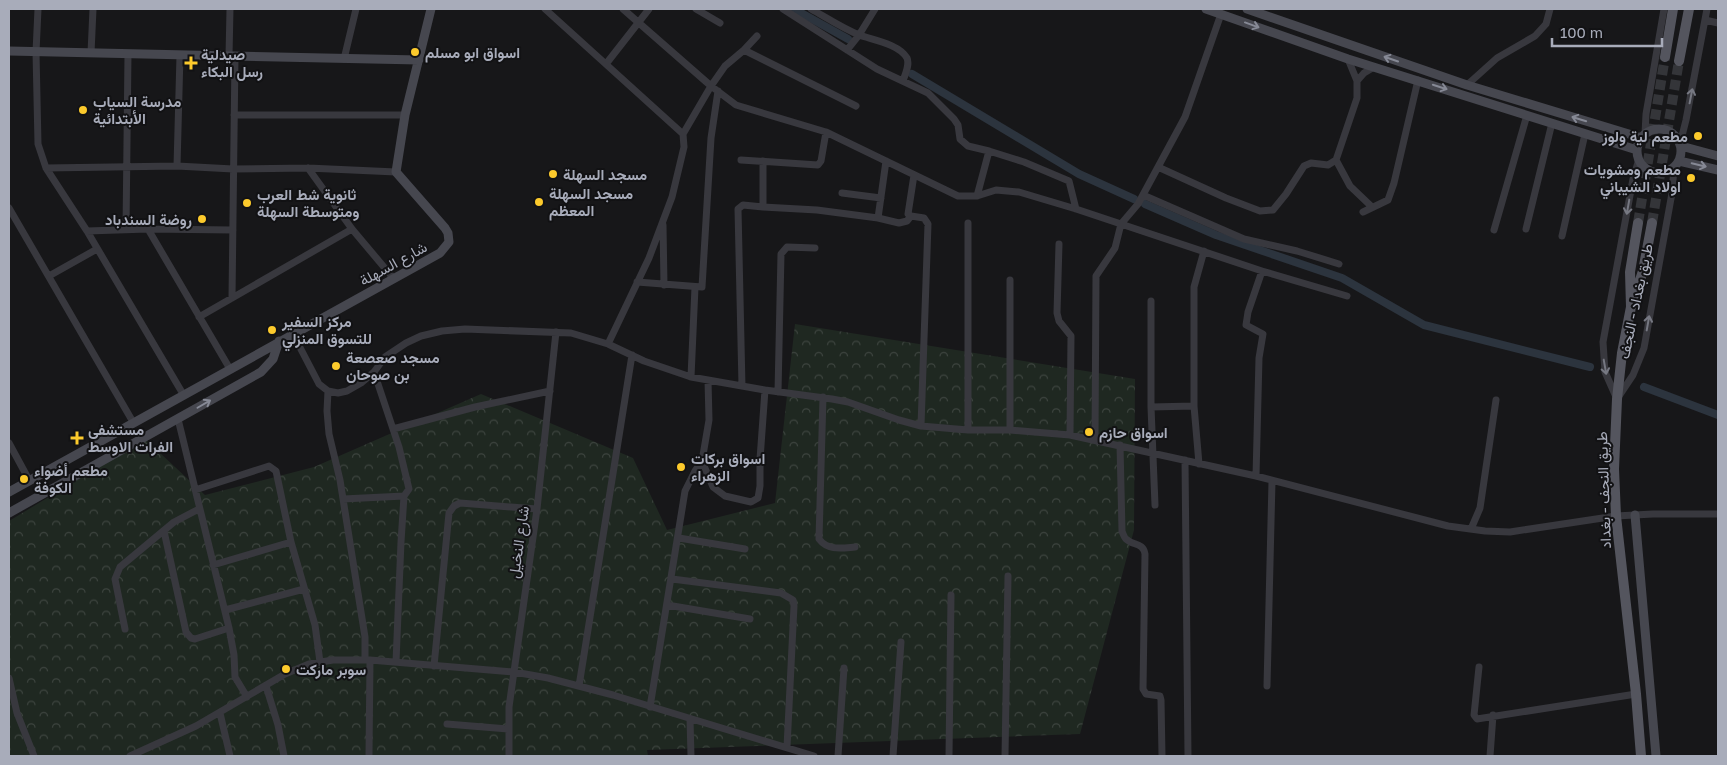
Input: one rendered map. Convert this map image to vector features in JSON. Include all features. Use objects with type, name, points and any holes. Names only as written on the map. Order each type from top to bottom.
[{"type":"main road","points":[[396,172],[406,115],[431,9]]},
{"type":"main road","points":[[1206,9],[1348,59],[1585,134],[1638,155],[1644,167],[1652,172],[1666,172],[1676,165],[1681,154],[1680,145],[1675,136],[1667,131],[1658,130],[1644,136],[1467,85],[1247,9]]},
{"type":"main road","points":[[1665,57],[1674,9]]},
{"type":"main road","points":[[1679,61],[1689,9]]},
{"type":"main road","points":[[9,51],[419,60]]},
{"type":"main road","points":[[1638,155],[1644,136]]},
{"type":"main road","points":[[1680,145],[1718,156]]},
{"type":"main road","points":[[1676,165],[1718,170]]},
{"type":"main road","name":"شارع السهلة","points":[[9,492],[440,253],[446,247],[449,238],[445,228],[396,172]]},
{"type":"main road","name":"طريق النجف - بغداد","points":[[1638,223],[1630,272],[1631,307],[1622,353],[1614,454],[1616,516],[1641,756]]},
{"type":"main road","name":"طريق بغداد - النجف","points":[[1631,307],[1643,271],[1652,223]]},
{"type":"main road","points":[[9,512],[261,372],[273,358],[280,341]]},
{"type":"main road","points":[[1635,515],[1656,756]]},
{"type":"street","points":[[38,9],[36,52],[38,144],[46,168],[97,249],[183,394]]},
{"type":"street","points":[[92,53],[93,9]]},
{"type":"street","points":[[230,9],[234,114],[232,298]]},
{"type":"street","points":[[344,58],[356,9]]},
{"type":"street","points":[[545,9],[683,134]]},
{"type":"street","points":[[623,9],[711,86],[736,105],[826,132],[958,196],[977,196],[996,190],[1019,192],[1347,296]]},
{"type":"street","points":[[606,64],[649,9]]},
{"type":"street","points":[[696,9],[720,23]]},
{"type":"street","points":[[783,9],[877,69],[928,93],[954,119],[958,125],[960,139],[968,146],[1045,169],[1069,181],[1076,209]]},
{"type":"street","points":[[811,9],[859,35],[885,42],[900,51],[907,58],[908,65],[903,81]]},
{"type":"street","points":[[847,50],[875,9]]},
{"type":"street","points":[[1467,85],[1497,58],[1535,36],[1546,24],[1550,9]]},
{"type":"street","points":[[1644,136],[1664,9]]},
{"type":"street","points":[[1680,145],[1708,9]]},
{"type":"street","points":[[1095,440],[1096,276],[1115,248],[1122,224],[1138,204],[1185,117],[1220,14]]},
{"type":"street","points":[[1705,20],[1718,23]]},
{"type":"street","points":[[608,344],[649,258],[663,222],[680,170],[684,148],[683,134],[725,66],[757,36]]},
{"type":"street","points":[[744,50],[856,106]]},
{"type":"street","points":[[126,229],[128,54]]},
{"type":"street","points":[[177,166],[180,55]]},
{"type":"street","points":[[1158,167],[1226,198],[1260,211],[1273,210],[1304,166],[1311,163],[1328,165],[1336,160],[1357,98],[1357,81],[1348,59]]},
{"type":"street","points":[[1357,81],[1364,73],[1374,67]]},
{"type":"street","points":[[1362,212],[1388,200],[1394,183],[1418,80]]},
{"type":"street","points":[[637,282],[695,288],[702,287],[711,138],[718,91]]},
{"type":"street","points":[[234,114],[406,115]]},
{"type":"street","points":[[1494,230],[1527,115]]},
{"type":"street","points":[[1526,229],[1552,123]]},
{"type":"street","points":[[741,160],[818,166],[826,132]]},
{"type":"street","points":[[1562,236],[1585,134]]},
{"type":"street","points":[[977,196],[989,151]]},
{"type":"street","name":"طريق بغداد - النجف","points":[[1617,399],[1605,372],[1603,342],[1638,155]]},
{"type":"street","points":[[1336,160],[1350,186],[1372,207]]},
{"type":"street","points":[[763,161],[763,206]]},
{"type":"street","points":[[878,218],[886,161]]},
{"type":"street","name":"طريق بغداد - النجف","points":[[1617,399],[1633,375],[1644,348],[1676,165]]},
{"type":"street","points":[[46,168],[177,166],[233,169],[308,168],[396,172]]},
{"type":"street","points":[[308,168],[352,230],[394,279]]},
{"type":"street","points":[[911,216],[908,211],[914,175]]},
{"type":"street","points":[[842,193],[881,198]]},
{"type":"street","points":[[1143,195],[1244,239],[1297,251],[1340,264]]},
{"type":"street","points":[[742,386],[738,209],[743,205],[817,210],[878,218],[899,223],[907,221],[911,216]]},
{"type":"street","points":[[9,208],[133,422]]},
{"type":"street","points":[[911,216],[924,218],[928,224],[921,426]]},
{"type":"street","points":[[663,222],[664,285]]},
{"type":"street","points":[[968,223],[968,430]]},
{"type":"street","points":[[86,231],[148,228],[233,230]]},
{"type":"street","points":[[148,228],[230,369]]},
{"type":"street","points":[[199,317],[352,230]]},
{"type":"street","points":[[1059,244],[1057,313],[1059,321],[1071,336],[1070,435]]},
{"type":"street","points":[[778,392],[781,254],[787,247],[815,248]]},
{"type":"street","points":[[49,276],[97,249]]},
{"type":"street","points":[[1199,464],[1194,406],[1194,287],[1204,251]]},
{"type":"street","points":[[1256,476],[1258,358],[1263,334],[1246,325],[1248,312],[1262,270]]},
{"type":"street","points":[[1010,280],[1010,430]]},
{"type":"street","points":[[691,377],[695,288]]},
{"type":"street","points":[[1151,301],[1151,407],[1155,505]]},
{"type":"street","points":[[292,334],[319,384],[328,390],[338,393],[347,391],[361,383],[374,372],[385,357],[406,343],[421,336],[442,331],[465,329],[556,332],[585,336],[660,367],[691,377],[848,402],[921,426],[1070,435],[1256,476],[1448,526],[1486,532],[1510,532],[1616,516],[1718,514]]},
{"type":"street","name":"شارع النخيل","points":[[509,756],[508,729],[514,672],[537,509],[556,332]]},
{"type":"street","points":[[579,686],[632,355]]},
{"type":"street","points":[[374,372],[393,429],[409,489],[404,496],[396,662]]},
{"type":"street","points":[[650,707],[686,491],[695,471],[702,462],[709,420],[708,380]]},
{"type":"street","points":[[328,390],[329,434],[343,499],[368,660],[369,755]]},
{"type":"street","points":[[702,462],[713,487],[725,496],[751,502],[758,498],[765,390]]},
{"type":"street","points":[[393,429],[475,407],[550,391]]},
{"type":"street","points":[[824,397],[819,539],[831,548],[855,547]]},
{"type":"street","points":[[1471,529],[1480,508],[1496,400]]},
{"type":"street","points":[[1151,407],[1194,406]]},
{"type":"street","points":[[178,419],[229,628],[234,656],[235,677],[247,697]]},
{"type":"street","points":[[9,443],[29,480]]},
{"type":"street","points":[[1120,446],[1122,531],[1126,539],[1141,546],[1145,554],[1143,689],[1146,694],[1160,696],[1162,756]]},
{"type":"street","points":[[1185,460],[1188,756]]},
{"type":"street","points":[[194,490],[269,466],[276,471],[291,542],[315,625],[320,662]]},
{"type":"street","points":[[1267,686],[1272,481]]},
{"type":"street","points":[[343,499],[404,496]]},
{"type":"street","points":[[434,666],[449,513],[460,502],[537,509]]},
{"type":"street","points":[[125,629],[115,579],[120,567],[174,522],[199,509]]},
{"type":"street","points":[[164,531],[186,632],[191,638],[195,639],[229,628]]},
{"type":"street","points":[[679,538],[745,549]]},
{"type":"street","points":[[213,565],[291,542]]},
{"type":"street","points":[[1006,756],[1008,576]]},
{"type":"street","points":[[672,579],[781,593],[793,600],[787,747]]},
{"type":"street","points":[[225,610],[304,589]]},
{"type":"street","points":[[949,756],[951,595]]},
{"type":"street","points":[[667,605],[750,619]]},
{"type":"street","points":[[893,756],[901,642]]},
{"type":"street","points":[[134,756],[220,713],[285,674],[309,664],[333,660],[368,660],[514,672],[612,694],[814,756]]},
{"type":"street","points":[[1479,667],[1474,716],[1477,719],[1636,694]]},
{"type":"street","points":[[838,756],[844,668]]},
{"type":"street","points":[[9,678],[17,713],[34,756]]},
{"type":"street","points":[[266,686],[278,725],[284,756]]},
{"type":"street","points":[[220,713],[230,756]]},
{"type":"street","points":[[1490,756],[1493,716]]},
{"type":"street","points":[[690,719],[691,756]]},
{"type":"street","points":[[447,724],[508,729]]},
{"type":"green space","points":[[795,324],[1135,379],[1134,530],[1080,734],[647,750],[648,756],[9,756],[9,521],[145,439],[205,495],[314,467],[481,394],[633,458],[667,530],[775,503]]},
{"type":"waterway","points":[[794,9],[848,39]]},
{"type":"waterway","points":[[912,74],[1079,174],[1134,199]]},
{"type":"waterway","points":[[1145,204],[1216,235],[1342,278],[1424,325],[1590,367]]},
{"type":"waterway","points":[[1644,387],[1718,415]]},
{"type":"tunnel","points":[[1638,223],[1665,57]]},
{"type":"tunnel","points":[[1652,223],[1679,61]]},
{"type":"place","name":"اسواق ابو مسلم","points":[[415,52]]},
{"type":"place","name":"صيدلية رسل البكاء","points":[[191,63]]},
{"type":"place","name":"مدرسة السياب الأبتدائية","points":[[83,110]]},
{"type":"place","name":"مطعم لية ولوز","points":[[1698,136]]},
{"type":"place","name":"مسجد السهلة","points":[[553,174]]},
{"type":"place","name":"مطعم ومشويات اولاد الشيباني","points":[[1691,178]]},
{"type":"place","name":"مسجد السهلة المعظم","points":[[539,202]]},
{"type":"place","name":"ثانوية شط العرب ومتوسطة السهلة","points":[[247,203]]},
{"type":"place","name":"روضة السندباد","points":[[202,219]]},
{"type":"place","name":"مركز السفير للتسوق المنزلي","points":[[272,330]]},
{"type":"place","name":"مسجد صعصعة بن صوحان","points":[[336,366]]},
{"type":"place","name":"اسواق حازم","points":[[1089,432]]},
{"type":"place","name":"مستشفى الفرات الاوسط","points":[[77,438]]},
{"type":"place","name":"اسواق بركات الزهراء","points":[[681,467]]},
{"type":"place","name":"مطعم أضواء الكوفة","points":[[24,479]]},
{"type":"place","name":"سوبر ماركت","points":[[286,669]]}]
